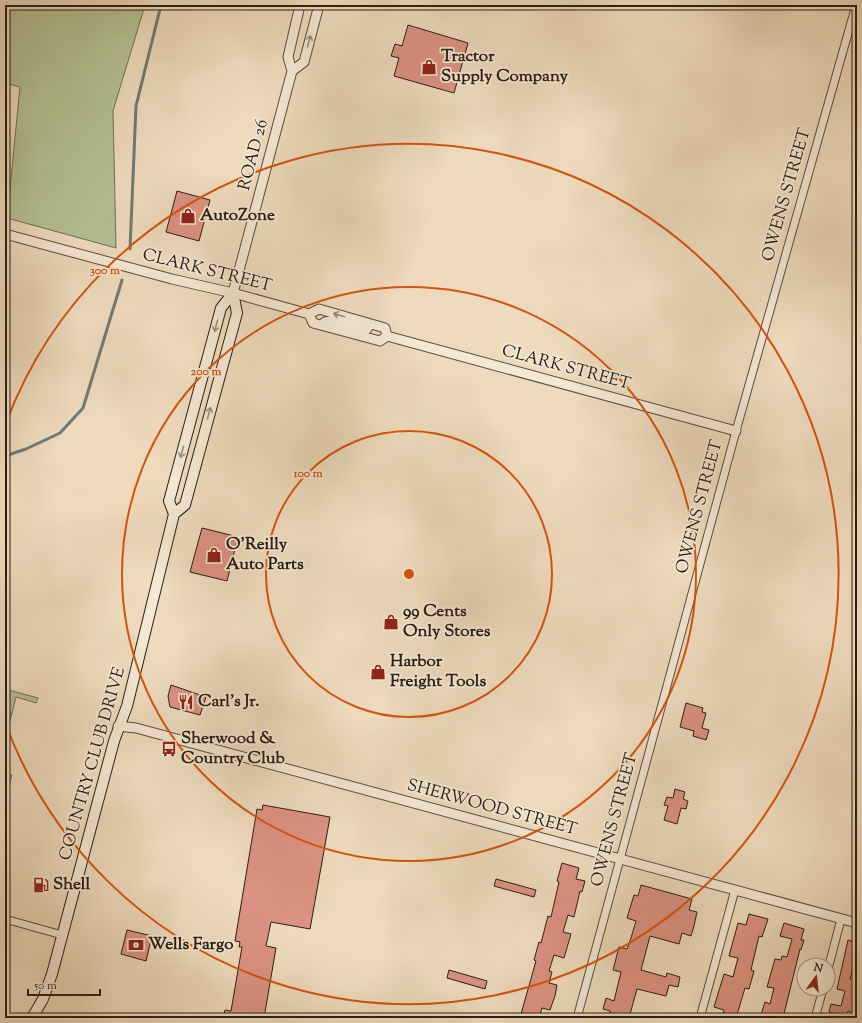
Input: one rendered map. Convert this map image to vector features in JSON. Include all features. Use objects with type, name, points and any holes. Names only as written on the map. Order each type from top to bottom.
[{"type":"main road","name":"COUNTRY CLUB DRIVE","points":[[174,514],[185,505],[236,313],[233,293]]},
{"type":"main road","name":"COUNTRY CLUB DRIVE","points":[[32,1018],[48,987],[118,726],[127,706],[174,514],[169,501],[221,308],[233,293]]},
{"type":"street","name":"ROAD 26","points":[[233,293],[292,71],[288,57],[300,5]]},
{"type":"street","name":"ROAD 26","points":[[292,71],[304,62],[319,5]]},
{"type":"street","name":"OWENS STREET","points":[[577,1018],[736,431],[856,5]]},
{"type":"street","name":"CLARK STREET","points":[[5,234],[309,314],[319,309],[384,328],[387,336]]},
{"type":"street","name":"CLARK STREET","points":[[309,314],[314,323],[380,341],[387,336]]},
{"type":"street","points":[[322,325],[325,322],[331,321],[367,329],[370,324]]},
{"type":"street","name":"CLARK STREET","points":[[387,336],[736,431]]},
{"type":"street","name":"SHERWOOD STREET","points":[[118,726],[142,729],[857,923]]},
{"type":"street","points":[[700,1018],[735,890]]},
{"type":"street","points":[[5,919],[62,935]]},
{"type":"street","points":[[831,957],[842,919]]},
{"type":"street","points":[[815,1018],[820,997]]},
{"type":"green space","points":[[5,5],[145,5],[113,111],[116,248],[7,218],[20,87],[5,83]]},
{"type":"green space","points":[[5,689],[38,698],[36,703],[16,697],[5,741]]},
{"type":"green space","points":[[5,773],[12,775],[5,800]]},
{"type":"building","name":"Tractor Supply Company","points":[[408,25],[468,43],[454,93],[394,76],[399,58],[391,56],[395,44],[402,46]]},
{"type":"building","name":"AutoZone","points":[[177,191],[210,200],[199,241],[166,232]]},
{"type":"building","name":"O'Reilly Auto Parts","points":[[202,528],[238,537],[227,581],[190,572]]},
{"type":"building","name":"Carl's Jr.","points":[[171,685],[206,697],[200,715],[170,707],[168,696]]},
{"type":"building","points":[[686,703],[703,708],[702,712],[706,713],[702,728],[709,730],[706,740],[693,736],[694,731],[680,727]]},
{"type":"building","points":[[675,789],[685,792],[683,799],[688,801],[686,809],[681,808],[677,824],[664,820],[668,806],[664,805],[667,797],[673,798]]},
{"type":"building","points":[[263,805],[330,817],[310,929],[271,922],[266,946],[276,948],[264,1018],[223,1018],[225,1010],[231,1011],[242,947],[239,947],[240,942],[235,941],[257,809],[262,810]]},
{"type":"building","points":[[562,863],[579,868],[576,879],[585,881],[582,892],[580,891],[574,917],[568,915],[563,932],[571,934],[564,958],[554,955],[549,971],[552,972],[549,983],[557,985],[550,1010],[542,1008],[539,1018],[536,1018],[521,1014],[536,961],[534,960],[539,942],[541,943],[548,916],[551,917],[559,882],[557,881]]},
{"type":"building","points":[[496,879],[536,890],[534,897],[494,886]]},
{"type":"building","points":[[641,885],[692,899],[689,910],[697,912],[694,926],[691,936],[682,933],[679,944],[650,936],[641,970],[666,977],[667,973],[680,977],[678,987],[669,985],[666,996],[637,989],[629,1018],[609,1018],[610,1011],[603,1009],[606,998],[614,1001],[621,972],[613,970],[619,947],[627,949],[631,938],[636,921],[627,918],[634,895],[638,896]]},
{"type":"building","points":[[749,914],[768,919],[762,937],[759,936],[751,970],[754,971],[749,989],[745,988],[736,1018],[722,1018],[724,1010],[714,1007],[724,974],[733,977],[738,958],[729,956],[738,923],[746,925]]},
{"type":"building","points":[[784,923],[804,929],[801,940],[804,940],[798,957],[796,957],[796,965],[783,1018],[775,1015],[774,1018],[760,1018],[765,1002],[770,1004],[774,988],[767,987],[775,959],[781,960],[782,956],[787,957],[792,939],[780,936]]},
{"type":"building","name":"Wells Fargo","points":[[127,930],[152,936],[146,961],[121,954]]},
{"type":"building","points":[[848,940],[857,943],[857,965],[854,964],[850,979],[857,981],[857,996],[853,1013],[848,1011],[846,1017],[829,1012],[831,1004],[841,1006],[845,991],[837,989]]},
{"type":"building","points":[[449,970],[487,981],[485,989],[447,978]]},
{"type":"waterway","points":[[130,249],[136,106],[161,5]]},
{"type":"waterway","points":[[5,456],[26,449],[60,433],[83,408],[122,280]]},
{"type":"place","name":"Tractor Supply Company","points":[[429,67]]},
{"type":"place","name":"AutoZone","points":[[188,216]]},
{"type":"place","name":"O'Reilly Auto Parts","points":[[214,555]]},
{"type":"place","name":"99 Cents Only Stores","points":[[391,622]]},
{"type":"place","name":"Harbor Freight Tools","points":[[378,672]]},
{"type":"place","name":"Carl's Jr.","points":[[186,702]]},
{"type":"place","name":"Sherwood & Country Club","points":[[169,749]]},
{"type":"place","name":"Shell","points":[[41,885]]},
{"type":"place","name":"Wells Fargo","points":[[136,945]]}]
